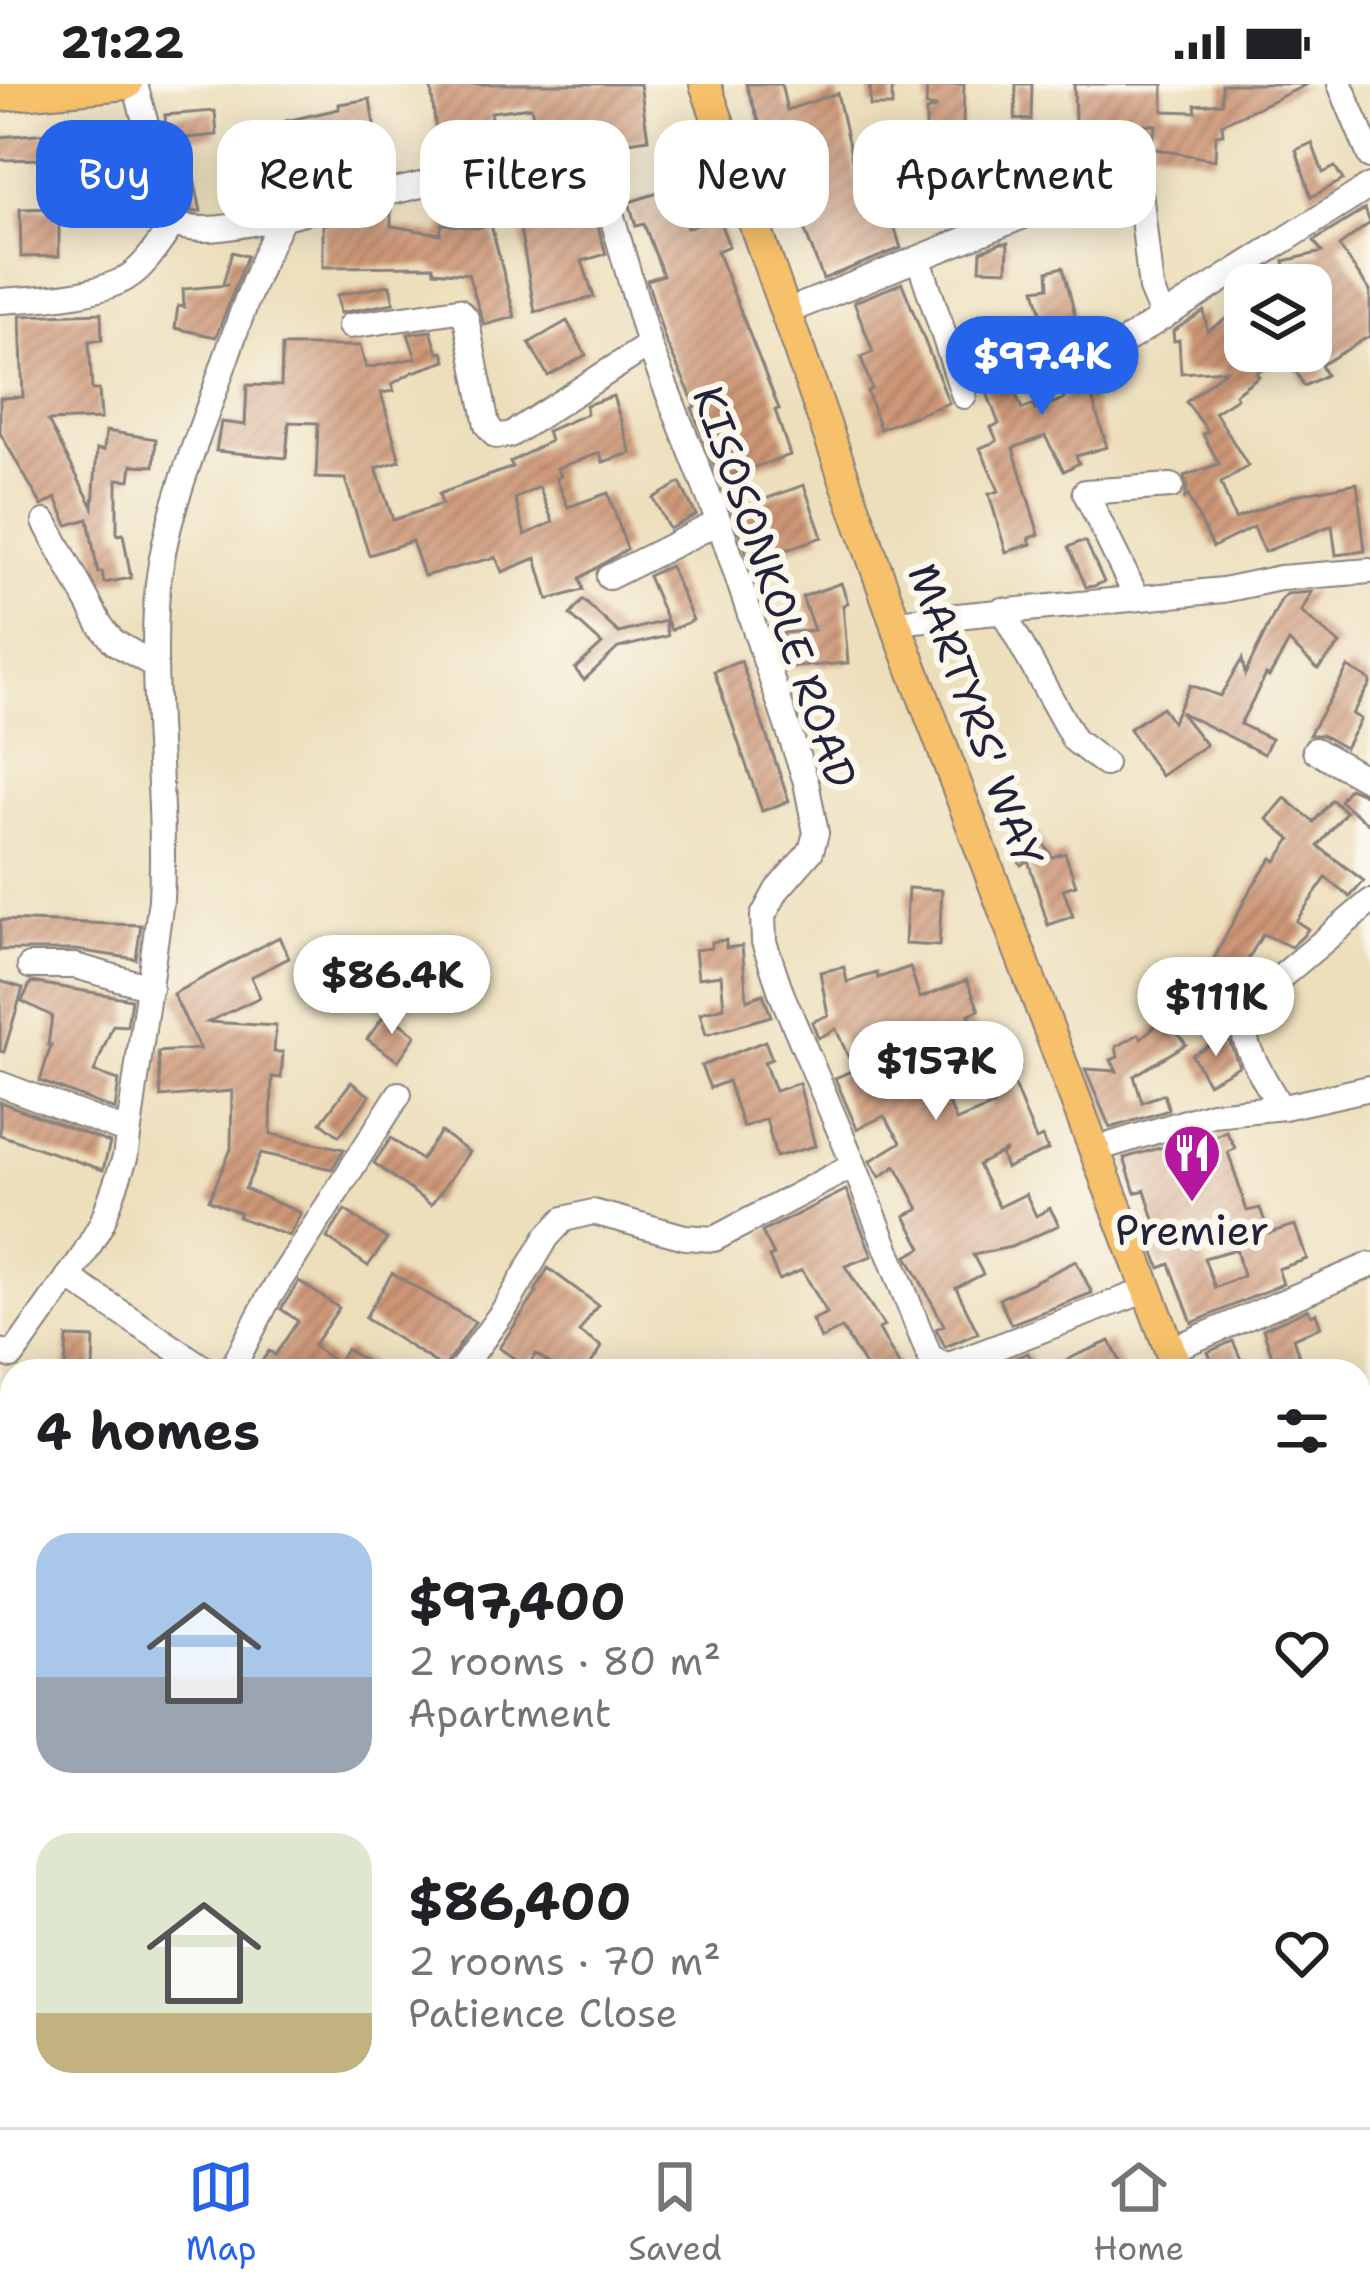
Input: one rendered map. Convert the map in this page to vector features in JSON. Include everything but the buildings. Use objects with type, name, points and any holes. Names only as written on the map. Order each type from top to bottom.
[{"type":"main road","points":[[0,97],[131,84]]},
{"type":"main road","name":"MARTYRS' WAY","points":[[705,84],[895,622],[1173,1359]]},
{"type":"street","points":[[131,84],[142,120]]},
{"type":"street","points":[[1340,84],[1370,156]]},
{"type":"street","name":"KISOSONKOLE ROAD","points":[[396,191],[567,167],[596,183],[607,199],[649,345],[719,522],[806,782],[816,833],[811,851],[777,890],[764,916],[764,942],[929,1355],[935,1359]]},
{"type":"street","points":[[1130,338],[1370,186]]},
{"type":"street","points":[[0,301],[89,290],[126,279],[143,265],[169,228]]},
{"type":"street","points":[[11,1359],[102,1223],[124,1158],[163,862],[154,665],[156,602],[168,527],[242,310],[278,228]]},
{"type":"street","points":[[788,310],[995,228]]},
{"type":"street","points":[[1144,228],[1150,289],[1162,316]]},
{"type":"street","points":[[919,260],[964,396]]},
{"type":"street","points":[[350,326],[458,310],[466,318],[487,425],[496,436],[510,435],[649,345]]},
{"type":"street","points":[[1136,596],[1084,492],[1171,487]]},
{"type":"street","points":[[45,522],[100,626],[114,642],[154,665]]},
{"type":"street","points":[[609,577],[719,522]]},
{"type":"street","points":[[895,622],[1370,572]]},
{"type":"street","points":[[1002,610],[1074,740],[1105,764]]},
{"type":"street","points":[[1316,750],[1370,781]]},
{"type":"street","points":[[1280,1107],[1246,1039],[1240,1021],[1244,1008],[1370,902]]},
{"type":"street","points":[[30,966],[75,966],[150,987]]},
{"type":"street","points":[[0,1084],[128,1132]]},
{"type":"street","points":[[1093,1150],[1212,1114],[1280,1107],[1370,1088]]},
{"type":"street","points":[[237,1359],[268,1299],[399,1094]]},
{"type":"street","points":[[469,1359],[547,1237],[564,1219],[593,1212],[685,1237],[714,1239],[854,1165]]},
{"type":"street","points":[[1178,1359],[1370,1265]]},
{"type":"street","points":[[68,1277],[190,1359]]},
{"type":"street","name":"KISOSONKOLE ROAD","points":[[970,1359],[1147,1290]]},
{"type":"place","name":"Premier","points":[[1192,1204]]}]
